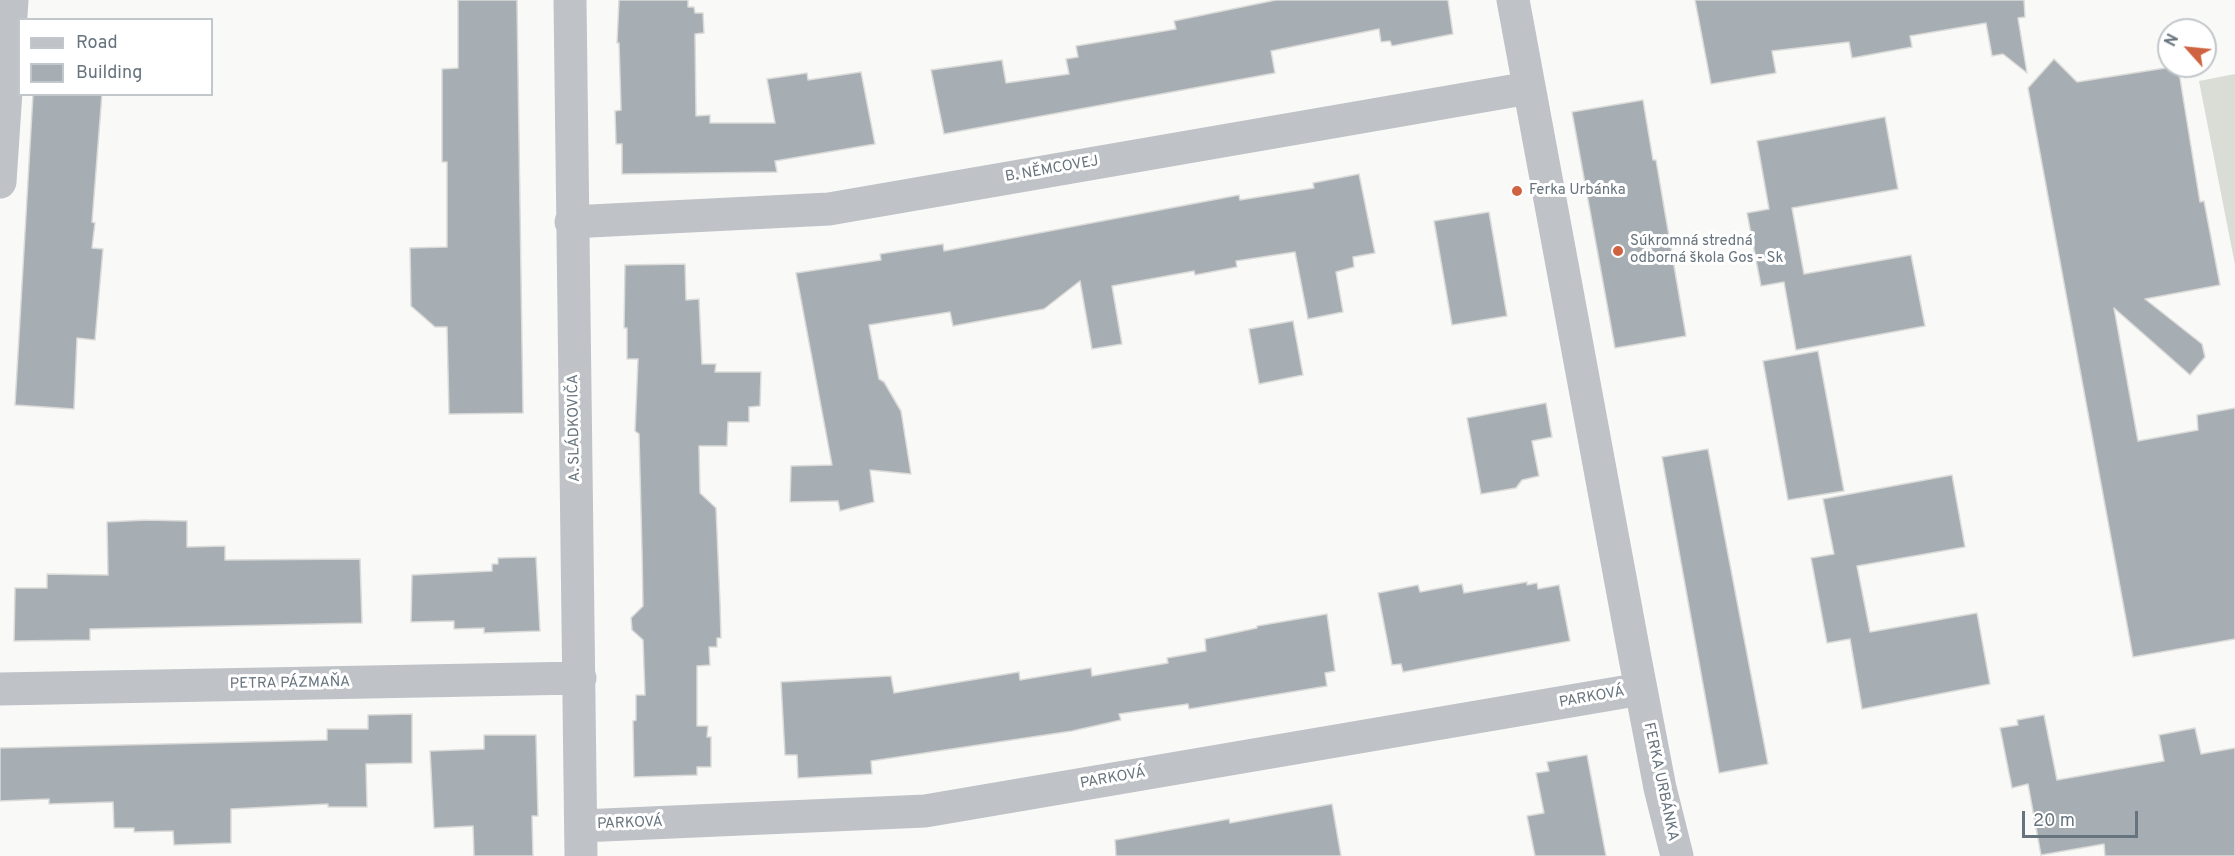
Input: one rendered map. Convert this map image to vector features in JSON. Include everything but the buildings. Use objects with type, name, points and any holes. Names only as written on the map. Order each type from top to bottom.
[{"type":"street","points":[[0,182],[12,0]]},
{"type":"street","name":"A. SLÁDKOVIČA","points":[[570,0],[571,222],[581,841]]},
{"type":"street","name":"FERKA URBÁNKA","points":[[1513,0],[1641,689],[1660,788],[1677,856]]},
{"type":"street","name":"B. NĚMCOVEJ","points":[[571,222],[829,209],[1529,88]]},
{"type":"street","name":"PETRA PÁZMAŇA","points":[[0,689],[580,678]]},
{"type":"street","name":"PARKOVÁ","points":[[581,841],[925,811],[1641,689]]},
{"type":"shaded area","points":[[2235,74],[2235,265],[2199,81]]},
{"type":"place","name":"Ferka Urbánka","points":[[1517,191]]},
{"type":"place","name":"Súkromná stredná odborná škola Gos - Sk","points":[[1618,251]]}]
